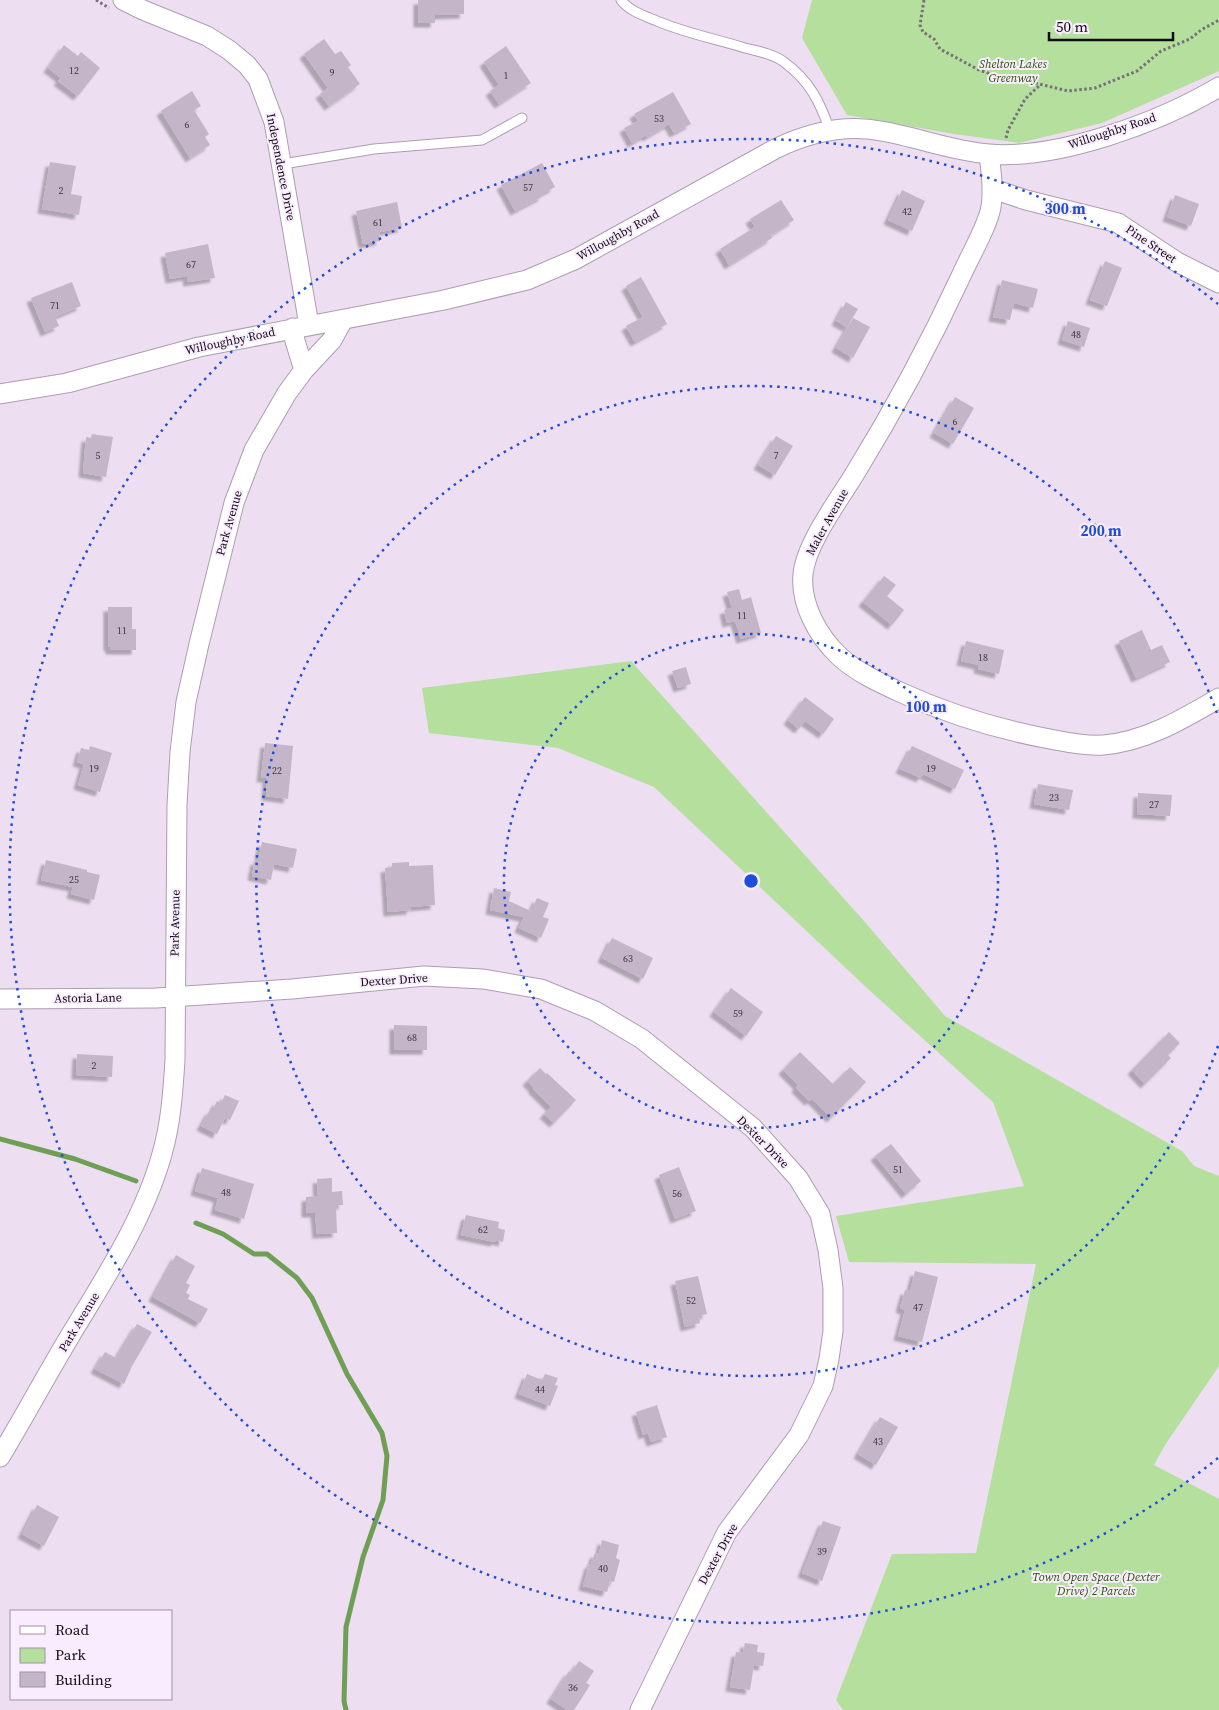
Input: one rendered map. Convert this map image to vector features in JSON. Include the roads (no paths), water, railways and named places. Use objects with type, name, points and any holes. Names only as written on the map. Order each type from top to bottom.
[{"type":"street","name":"Independence Drive","points":[[117,5],[143,10],[207,36],[229,50],[247,65],[258,80],[274,122],[283,164],[301,326]]},
{"type":"street","name":"Willoughby Road","points":[[0,394],[67,383],[199,347],[454,298],[527,280],[576,259],[775,148],[808,135],[830,130],[879,130],[963,150],[995,154],[1045,150],[1082,143],[1128,128],[1219,87]]},
{"type":"street","name":"Maler Avenue","points":[[995,154],[991,209],[950,300],[887,421],[819,532],[806,560],[803,587],[810,616],[840,658],[881,684],[951,714],[977,723],[1030,736],[1090,745],[1124,742],[1182,720],[1219,698]]},
{"type":"street","name":"Pine Street","points":[[993,189],[1026,200],[1118,223],[1177,262],[1219,283]]},
{"type":"street","name":"Park Avenue","points":[[0,1457],[116,1258],[139,1215],[154,1179],[168,1130],[175,1060],[177,805],[180,752],[186,702],[216,572],[244,473],[262,434],[287,393],[304,370],[332,340],[343,320]]},
{"type":"street","points":[[301,326],[295,341],[304,370]]},
{"type":"street","name":"Dexter Drive","points":[[175,995],[292,988],[424,976],[483,979],[541,989],[595,1011],[642,1039],[752,1128],[798,1178],[820,1214],[832,1278],[832,1331],[829,1359],[823,1386],[799,1435],[727,1532],[640,1710]]},
{"type":"street","name":"Astoria Lane","points":[[0,999],[156,998],[175,995]]},
{"type":"lane","points":[[621,0],[636,12],[672,27],[763,53],[783,61],[806,82],[814,93],[822,105],[830,130]]},
{"type":"lane","points":[[283,164],[374,149],[482,140],[522,118]]},
{"type":"waterway","points":[[0,1139],[75,1159],[136,1181]]},
{"type":"waterway","points":[[196,1223],[223,1234],[254,1254],[267,1254],[297,1278],[312,1298],[347,1374],[382,1433],[387,1456],[383,1500],[363,1557],[346,1627],[344,1701],[346,1710]]},
{"type":"park label","name":"Shelton Lakes Greenway","points":[[1013,71]]},
{"type":"park label","name":"Town Open Space (Dexter Drive) 2 Parcels","points":[[1096,1584]]}]
